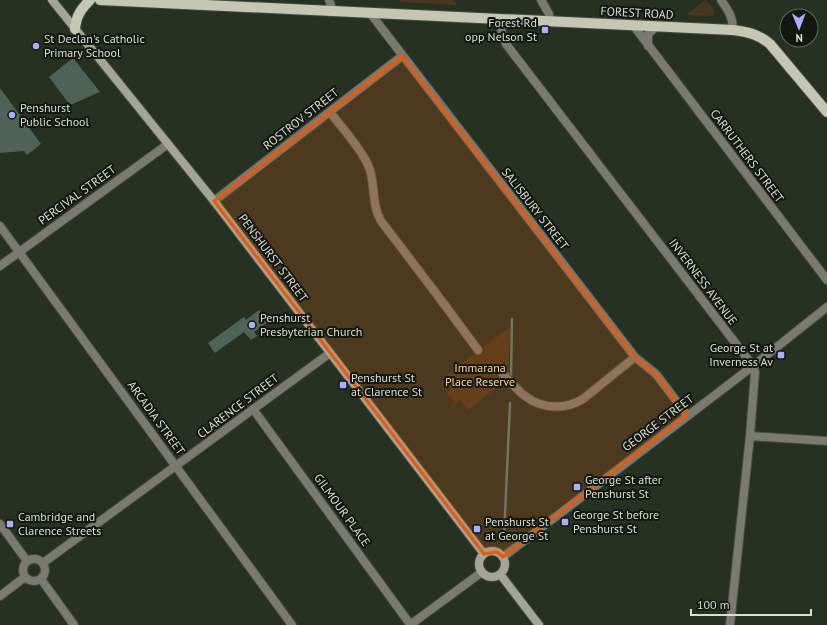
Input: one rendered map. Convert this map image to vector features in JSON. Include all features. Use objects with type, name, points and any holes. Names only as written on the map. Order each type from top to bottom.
[{"type":"main road","name":"PENSHURST STREET","points":[[52,0],[214,201],[484,554]]},
{"type":"main road","points":[[75,29],[79,13],[90,0]]},
{"type":"main road","name":"FOREST ROAD","points":[[100,0],[500,20],[656,26],[749,32],[761,36],[770,44],[827,112]]},
{"type":"main road","points":[[488,552],[497,552],[503,557],[505,565],[503,572],[497,576],[489,576],[482,572],[480,569],[480,561],[484,554],[488,552]]},
{"type":"main road","points":[[500,574],[539,625]]},
{"type":"street","points":[[329,0],[333,11]]},
{"type":"street","points":[[541,0],[549,14],[550,22]]},
{"type":"street","points":[[721,0],[730,13],[733,22],[733,30]]},
{"type":"street","name":"SALISBURY STREET","points":[[370,13],[635,357],[656,374],[687,415]]},
{"type":"street","name":"INVERNESS AVENUE","points":[[500,20],[502,34],[506,44],[753,366]]},
{"type":"street","name":"CARRUTHERS STREET","points":[[632,26],[827,280]]},
{"type":"street","points":[[648,47],[648,34],[656,26]]},
{"type":"street","name":"ROSTROV STREET","points":[[214,201],[402,56]]},
{"type":"street","points":[[330,112],[367,164],[371,178],[374,203],[385,228],[478,350]]},
{"type":"street","name":"PERCIVAL STREET","points":[[0,266],[168,144]]},
{"type":"street","name":"ARCADIA STREET","points":[[0,226],[292,625]]},
{"type":"street","name":"GEORGE STREET","points":[[503,557],[753,366],[827,307]]},
{"type":"street","name":"CLARENCE STREET","points":[[43,564],[330,353]]},
{"type":"street","points":[[503,374],[524,396],[533,401],[548,406],[564,407],[583,399],[635,357]]},
{"type":"street","points":[[730,625],[756,376],[753,366]]},
{"type":"street","name":"GILMOUR PLACE","points":[[253,409],[410,625]]},
{"type":"street","points":[[750,436],[827,441]]},
{"type":"street","points":[[0,524],[27,561]]},
{"type":"street","points":[[34,559],[41,561],[45,570],[41,579],[31,581],[25,577],[24,567],[27,561],[34,559]]},
{"type":"street","points":[[410,625],[482,572]]},
{"type":"street","points":[[0,596],[25,577]]},
{"type":"street","points":[[41,579],[74,625]]},
{"type":"highlighted area","points":[[402,56],[635,357],[656,374],[687,415],[503,557],[497,552],[484,554],[214,201]]},
{"type":"green space","points":[[399,0],[454,0],[458,5],[401,2]]},
{"type":"green space","points":[[706,0],[715,11],[713,16],[686,15]]},
{"type":"green space","name":"Immarana Place Reserve","points":[[510,327],[508,379],[468,410],[460,400],[455,404],[447,393],[451,389],[443,378]]},
{"type":"building","points":[[73,58],[100,92],[70,105],[49,77]]},
{"type":"building","name":"Penshurst Public School","points":[[0,88],[41,144],[27,155],[24,151],[0,153]]},
{"type":"building","points":[[259,310],[268,322],[254,332],[257,336],[251,340],[244,332],[215,353],[208,343],[244,317],[246,320]]},
{"type":"waterway","points":[[511,376],[512,319]]},
{"type":"waterway","points":[[504,538],[510,403]]},
{"type":"place","name":"Forest Rd opp Nelson St","points":[[545,30]]},
{"type":"place","name":"St Declan's Catholic Primary School","points":[[36,46]]},
{"type":"place","name":"Penshurst Public School","points":[[12,115]]},
{"type":"place","name":"Penshurst Presbyterian Church","points":[[252,325]]},
{"type":"place","name":"George St at Inverness Av","points":[[781,355]]},
{"type":"place","name":"Penshurst St at Clarence St","points":[[343,385]]},
{"type":"place","name":"George St after Penshurst St","points":[[577,487]]},
{"type":"place","name":"George St before Penshurst St","points":[[565,522]]},
{"type":"place","name":"Cambridge and Clarence Streets","points":[[10,524]]},
{"type":"place","name":"Penshurst St at George St","points":[[477,529]]}]
